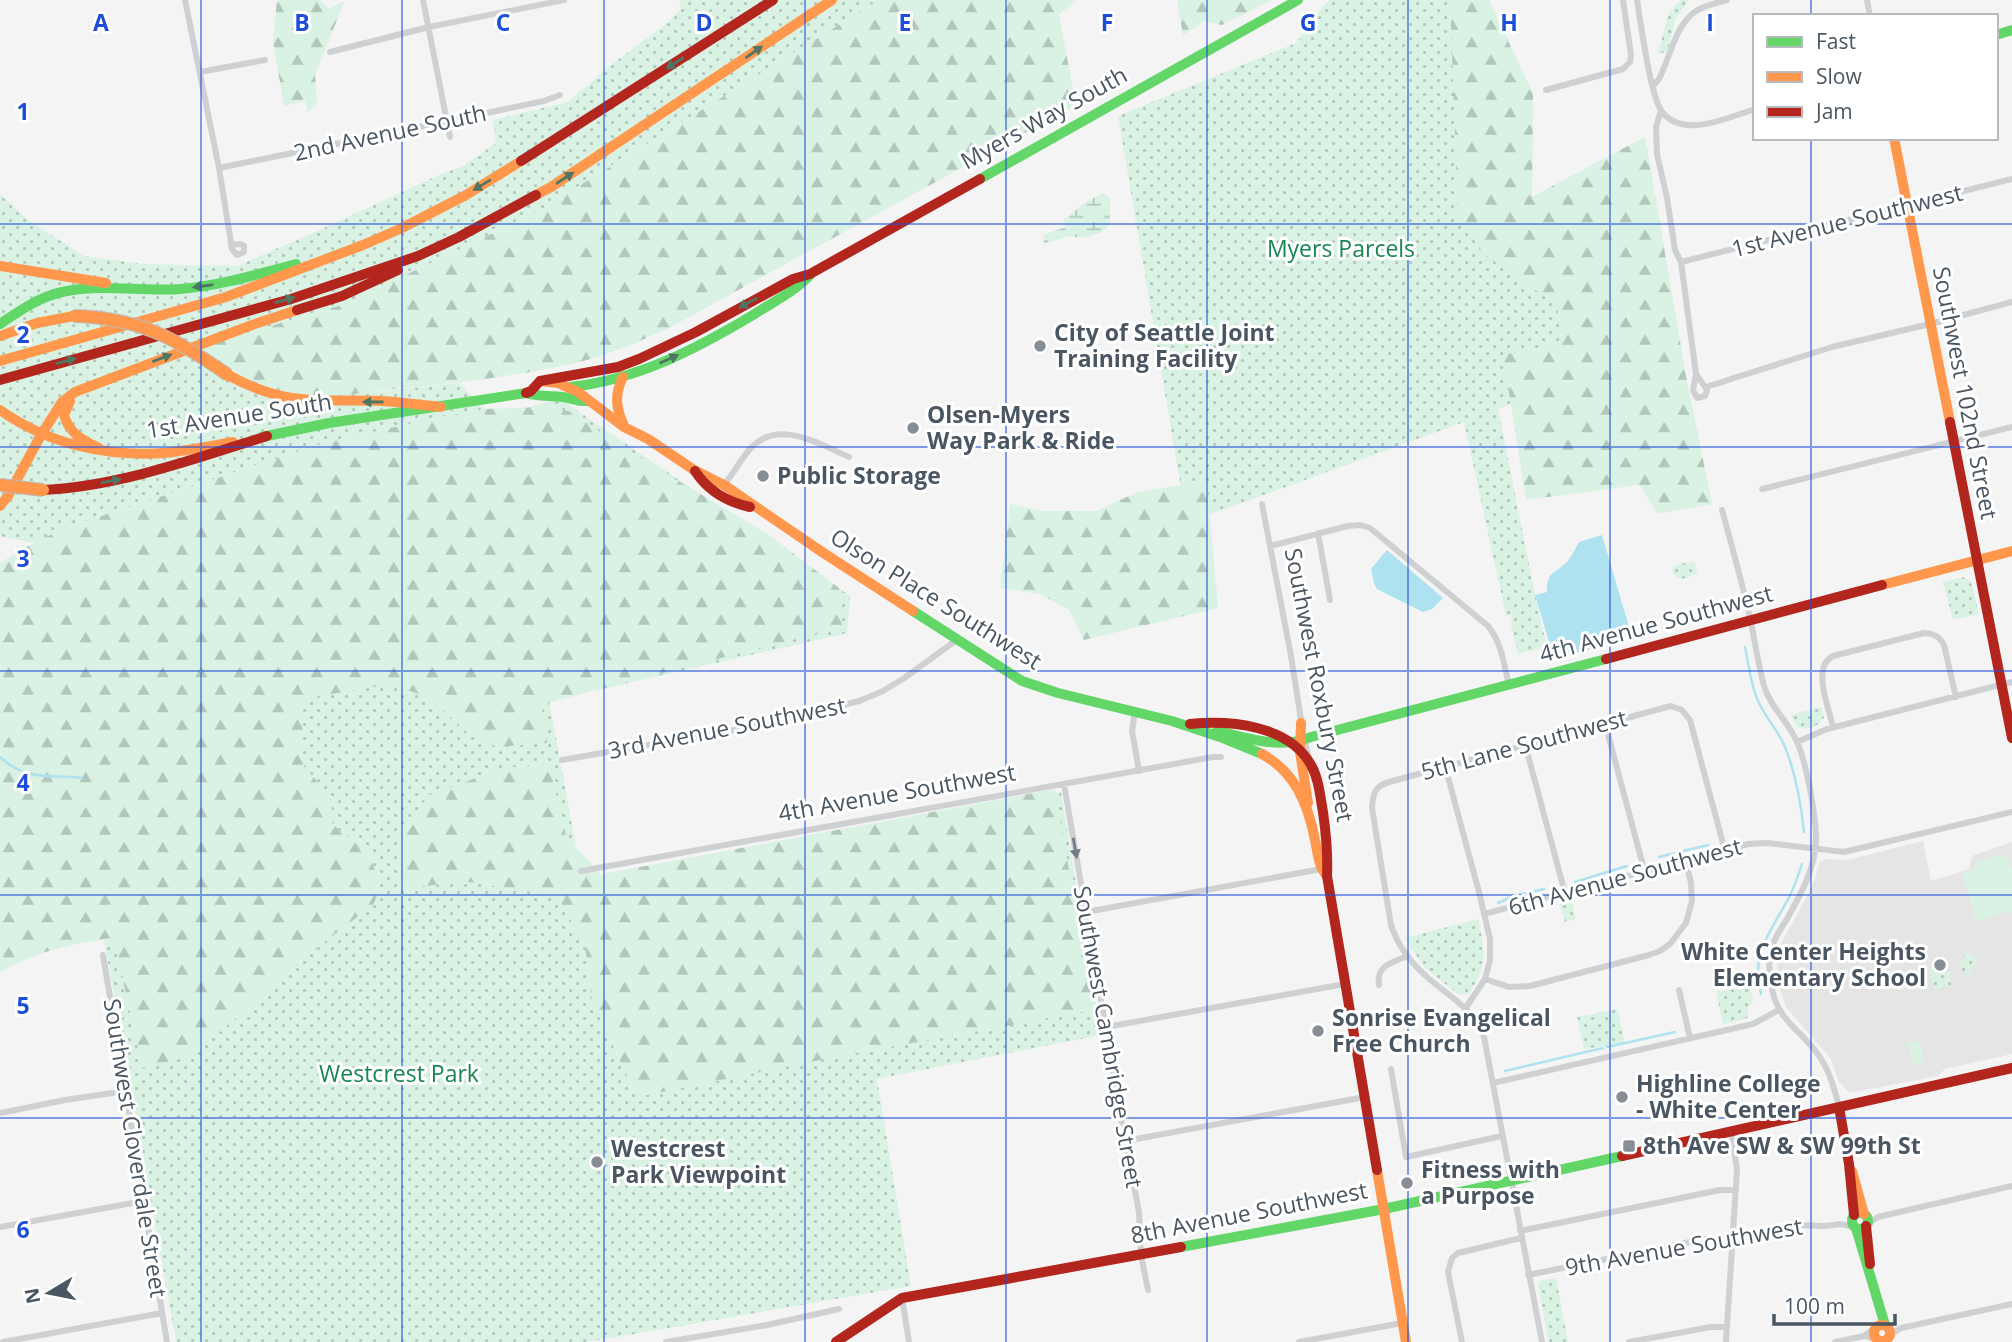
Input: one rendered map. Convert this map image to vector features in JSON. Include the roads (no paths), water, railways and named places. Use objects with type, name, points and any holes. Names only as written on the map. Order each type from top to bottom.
[{"type":"main road","points":[[0,362],[262,285],[402,228],[466,195],[569,132],[773,0]]},
{"type":"main road","points":[[0,380],[291,299],[418,256],[551,187],[832,0]]},
{"type":"main road","name":"Myers Way South","points":[[810,274],[799,287],[699,345],[667,360],[579,392],[531,394],[540,381],[604,368],[610,370],[635,361],[673,344],[793,279],[810,274],[1298,0]]},
{"type":"main road","name":"Southwest 102nd Street","points":[[1894,140],[1977,560],[2007,683],[2012,738]]},
{"type":"main road","points":[[0,324],[40,300],[62,292],[88,289],[181,289],[214,285],[341,252]]},
{"type":"main road","points":[[0,506],[62,402],[75,392],[240,329],[342,296],[402,268],[418,256]]},
{"type":"main road","points":[[0,266],[145,289]]},
{"type":"main road","points":[[0,336],[37,323],[74,316],[132,321],[178,341],[228,375],[274,397],[294,401],[382,401],[441,407]]},
{"type":"main road","points":[[579,392],[586,381],[607,374],[610,370]]},
{"type":"main road","points":[[623,377],[615,400],[624,427]]},
{"type":"main road","name":"Olson Place Southwest","points":[[540,381],[558,383],[579,392],[624,427],[724,485],[754,508],[1022,681],[1037,688],[1186,724],[1262,752],[1286,772]]},
{"type":"main road","points":[[75,392],[65,410],[66,423],[74,433],[99,448]]},
{"type":"main road","name":"Olson Place Southwest","points":[[531,394],[545,397],[564,396],[579,402],[579,392]]},
{"type":"main road","name":"1st Avenue South","points":[[3,412],[41,435],[68,443],[119,453],[165,453],[329,424],[531,394]]},
{"type":"main road","points":[[0,485],[23,489],[65,489],[143,475],[267,436]]},
{"type":"main road","name":"Olson Place Southwest","points":[[694,470],[702,482],[720,495],[737,505],[754,508]]},
{"type":"main road","name":"4th Avenue Southwest","points":[[1302,741],[2012,551]]},
{"type":"main road","points":[[1186,724],[1276,744],[1302,741],[1308,811]]},
{"type":"main road","name":"Olson Place Southwest","points":[[1186,724],[1241,724],[1302,741]]},
{"type":"main road","name":"Southwest Roxbury Street","points":[[1302,741],[1319,789],[1324,815],[1328,858],[1324,872]]},
{"type":"main road","name":"Southwest Roxbury Street","points":[[1286,772],[1308,811],[1324,872],[1406,1342]]},
{"type":"main road","name":"8th Avenue Southwest","points":[[902,1298],[1384,1209],[2012,1068]]},
{"type":"main road","points":[[1839,1107],[1849,1164],[1849,1184],[1862,1220],[1870,1255],[1871,1278],[1882,1334]]},
{"type":"main road","points":[[836,1342],[902,1298]]},
{"type":"street","points":[[185,0],[232,245]]},
{"type":"street","points":[[423,0],[450,137]]},
{"type":"street","points":[[330,52],[429,27],[564,0]]},
{"type":"street","points":[[1546,90],[1623,69],[1630,62],[1623,0]]},
{"type":"street","points":[[1637,0],[1653,86],[1661,110],[1673,121],[1695,125],[1753,110]]},
{"type":"street","points":[[1653,86],[1659,79],[1687,18],[1704,7],[1727,0]]},
{"type":"street","points":[[200,72],[265,60]]},
{"type":"street","name":"2nd Avenue South","points":[[219,168],[544,101],[560,95]]},
{"type":"street","points":[[1661,110],[1656,127],[1657,154],[1675,250],[1681,262],[1696,374],[1693,390],[1697,398],[1707,393],[1706,387],[1696,374]]},
{"type":"street","name":"1st Avenue Southwest","points":[[1681,262],[2012,178]]},
{"type":"street","points":[[1706,387],[1832,347],[2012,302]]},
{"type":"street","points":[[1762,489],[2012,427]]},
{"type":"street","points":[[724,485],[750,448],[775,434],[796,435],[849,457]]},
{"type":"street","name":"Southwest Roxbury Street","points":[[1262,504],[1295,677],[1302,741]]},
{"type":"street","points":[[1722,510],[1768,696],[1797,742],[1815,824],[1815,848],[1806,885],[1772,947],[1771,986],[1779,1010],[1826,1066],[1839,1107]]},
{"type":"street","points":[[1270,546],[1348,526],[1364,525],[1375,531],[1496,635],[1509,685]]},
{"type":"street","points":[[1318,533],[1330,600]]},
{"type":"street","points":[[1833,727],[1821,675],[1827,659],[1924,633],[1936,635],[1944,645],[1956,696]]},
{"type":"street","name":"3rd Avenue Southwest","points":[[562,760],[769,724],[859,701],[902,679],[958,639]]},
{"type":"street","points":[[1797,742],[1833,727],[2007,683]]},
{"type":"street","name":"5th Lane Southwest","points":[[1407,956],[1391,925],[1372,808],[1373,794],[1377,787],[1383,784],[1667,706],[1680,708],[1690,720],[1725,851]]},
{"type":"street","points":[[1135,710],[1132,731],[1139,771]]},
{"type":"street","points":[[1605,723],[1645,873]]},
{"type":"street","points":[[1525,744],[1565,893]]},
{"type":"street","name":"4th Avenue Southwest","points":[[581,871],[1221,757]]},
{"type":"street","points":[[1445,766],[1484,914],[1490,949],[1485,979],[1465,1009]]},
{"type":"street","name":"Southwest Cambridge Street","points":[[1064,785],[1139,1212],[1148,1290]]},
{"type":"street","name":"6th Avenue Southwest","points":[[1484,914],[1748,844],[1767,843],[1844,852],[2012,812]]},
{"type":"street","points":[[1485,979],[1509,987],[1530,986],[1660,951],[1679,934],[1686,923],[1692,892],[1686,862]]},
{"type":"street","points":[[1086,912],[1324,872]]},
{"type":"street","name":"Southwest Cloverdale Street","points":[[103,955],[167,1342]]},
{"type":"street","points":[[1379,985],[1378,977],[1383,968],[1407,956],[1429,979],[1465,1009],[1481,1028],[1488,1052],[1542,1342]]},
{"type":"street","points":[[1106,1027],[1345,984]]},
{"type":"street","points":[[1679,990],[1690,1038]]},
{"type":"street","points":[[1493,1083],[1753,1024],[1779,1010]]},
{"type":"street","points":[[1391,1069],[1406,1157],[1502,1136]]},
{"type":"street","points":[[0,1113],[126,1091]]},
{"type":"street","points":[[1125,1141],[1365,1097]]},
{"type":"street","points":[[1726,1342],[1737,1158],[1731,1130]]},
{"type":"street","name":"9th Avenue Southwest","points":[[1528,1275],[1705,1239],[1758,1236],[1792,1225],[1826,1226],[1862,1220],[2012,1186]]},
{"type":"street","points":[[1462,1342],[1448,1272],[1452,1258],[1458,1253],[1520,1235],[1720,1190],[1736,1190]]},
{"type":"street","points":[[0,1227],[144,1201]]},
{"type":"street","points":[[902,1298],[909,1342]]},
{"type":"street","points":[[1835,1342],[2012,1304]]},
{"type":"street","points":[[666,1342],[839,1309]]},
{"type":"street","points":[[3,1342],[162,1313]]},
{"type":"street","points":[[1299,1342],[1402,1323]]},
{"type":"street","points":[[1629,1342],[1711,1327],[1727,1327]]},
{"type":"water","points":[[1602,535],[1632,637],[1554,659],[1535,595],[1547,592],[1550,577],[1568,561],[1579,542]]},
{"type":"water","points":[[1387,550],[1443,598],[1432,609],[1423,612],[1377,589],[1371,569]]},
{"type":"waterway","points":[[1745,647],[1757,698],[1789,757],[1798,789],[1804,832]]},
{"type":"waterway","points":[[0,757],[29,774],[82,778]]},
{"type":"waterway","points":[[1659,857],[1708,845]]},
{"type":"waterway","points":[[1761,994],[1758,969],[1761,950],[1791,894],[1802,864]]},
{"type":"waterway","points":[[1575,882],[1627,866]]},
{"type":"waterway","points":[[1498,903],[1513,896],[1544,889]]},
{"type":"waterway","points":[[1607,1047],[1675,1032]]},
{"type":"waterway","points":[[1505,1071],[1603,1048]]},
{"type":"place","name":"City of Seattle Joint Training Facility","points":[[1040,346]]},
{"type":"place","name":"Olsen-Myers Way Park & Ride","points":[[913,428]]},
{"type":"place","name":"Public Storage","points":[[763,476]]},
{"type":"place","name":"White Center Heights Elementary School","points":[[1940,965]]},
{"type":"place","name":"Sonrise Evangelical Free Church","points":[[1318,1031]]},
{"type":"place","name":"Highline College - White Center","points":[[1622,1097]]},
{"type":"place","name":"8th Ave SW & SW 99th St","points":[[1629,1146]]},
{"type":"place","name":"Westcrest Park Viewpoint","points":[[597,1162]]},
{"type":"place","name":"Fitness with a Purpose","points":[[1407,1183]]},
{"type":"park label","name":"Myers Parcels","points":[[1341,249]]},
{"type":"park label","name":"Westcrest Park","points":[[399,1074]]}]
